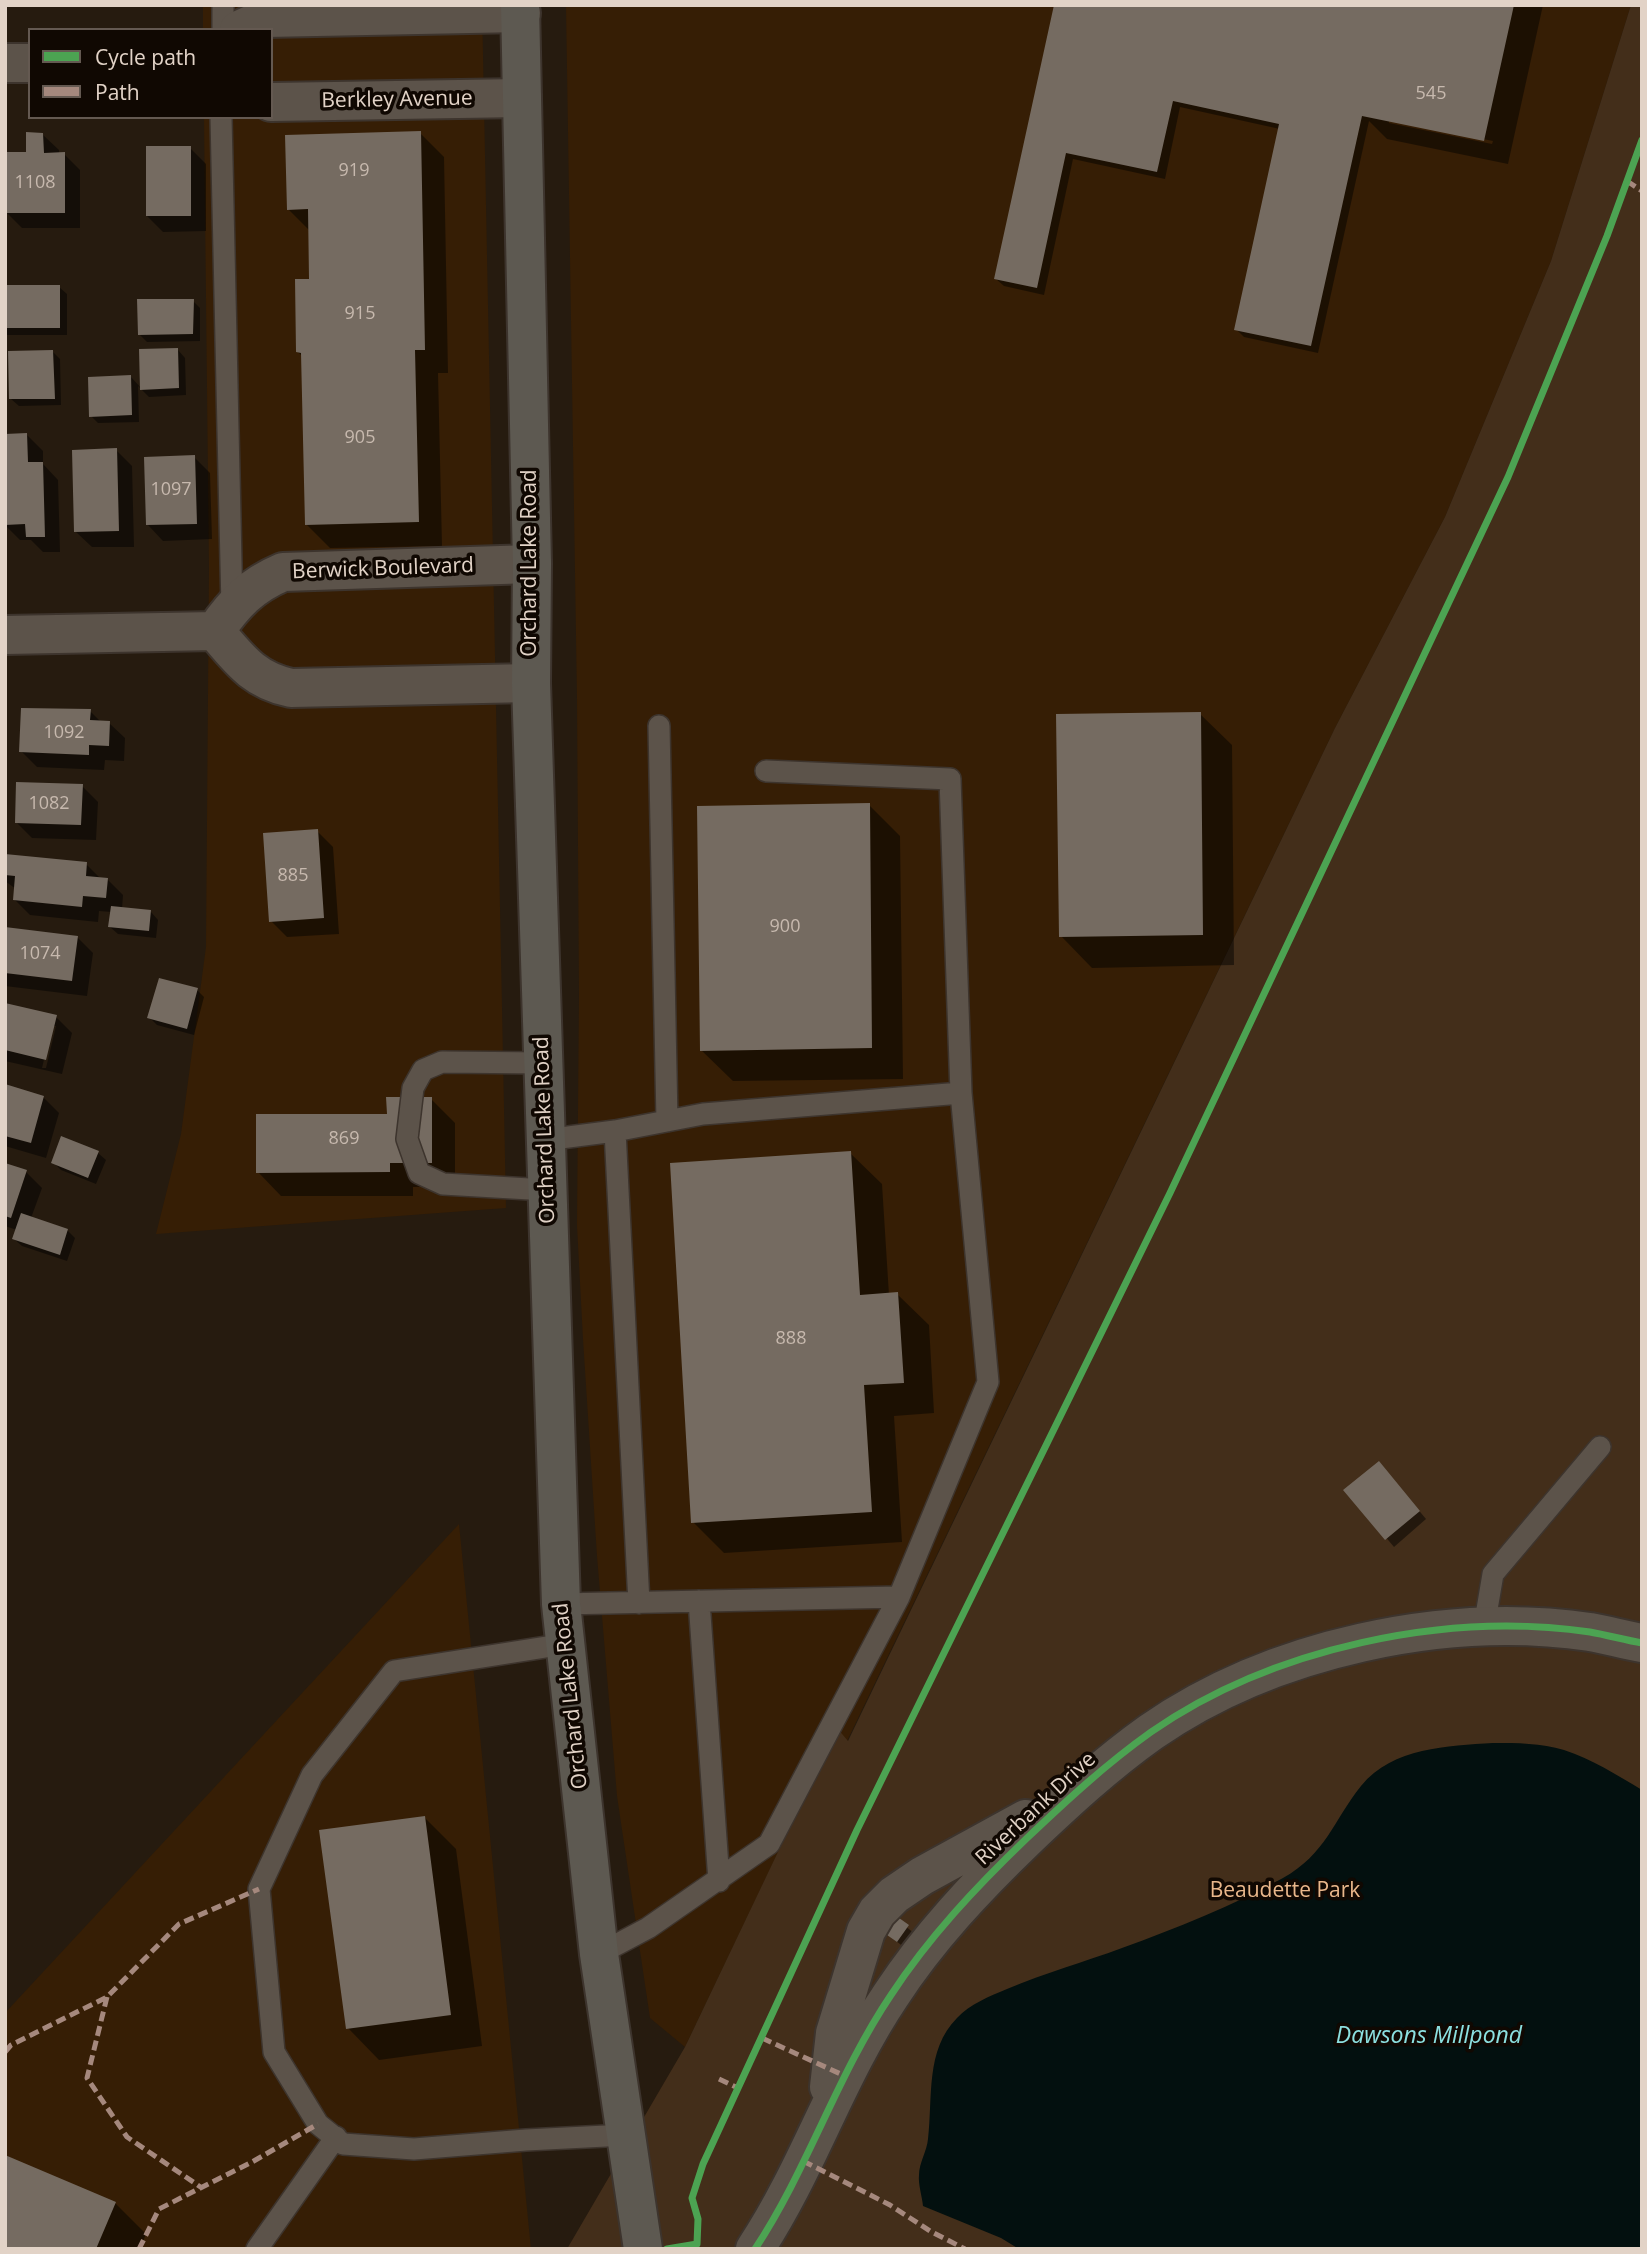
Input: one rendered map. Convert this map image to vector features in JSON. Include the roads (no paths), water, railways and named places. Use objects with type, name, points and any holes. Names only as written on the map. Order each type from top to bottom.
[{"type":"main road","name":"Orchard Lake Road","points":[[521,9],[532,564],[531,683],[561,1604],[599,1954],[643,2249]]},
{"type":"street","points":[[243,28],[265,18],[521,9]]},
{"type":"street","points":[[5,63],[28,63]]},
{"type":"street","name":"Berkley Avenue","points":[[273,102],[522,98]]},
{"type":"street","name":"Berwick Boulevard","points":[[223,620],[247,592],[266,579],[283,572],[532,564]]},
{"type":"street","points":[[5,635],[223,620],[243,665],[258,677],[291,688],[531,683]]},
{"type":"street","name":"Riverbank Drive","points":[[755,2249],[780,2206],[864,2038],[917,1957],[986,1878],[1079,1788],[1152,1731],[1235,1685],[1318,1654],[1373,1640],[1422,1632],[1484,1627],[1591,1632],[1642,1643]]},
{"type":"street","name":"Riverbank Drive","points":[[827,2112],[835,2033],[866,1931],[877,1912],[894,1895],[922,1877],[1079,1788]]},
{"type":"lane","points":[[223,5],[223,28]]},
{"type":"lane","points":[[221,119],[223,620]]},
{"type":"lane","points":[[659,726],[667,1121]]},
{"type":"lane","points":[[599,1954],[648,1928],[769,1844],[899,1597],[988,1382],[961,1093],[950,779],[766,771]]},
{"type":"lane","points":[[543,1063],[442,1062],[424,1070],[413,1088],[407,1139],[419,1173],[443,1184],[547,1190]]},
{"type":"lane","points":[[545,1140],[615,1131],[703,1114],[961,1093]]},
{"type":"lane","points":[[615,1131],[639,1603]]},
{"type":"lane","points":[[1484,1627],[1493,1574],[1600,1447]]},
{"type":"lane","points":[[561,1604],[899,1597]]},
{"type":"lane","points":[[699,1601],[719,1881]]},
{"type":"lane","points":[[565,1644],[394,1671],[312,1775],[259,1889],[274,2052],[318,2124],[344,2144],[414,2149],[626,2135]]},
{"type":"lane","points":[[257,2249],[335,2137]]},
{"type":"water","name":"Dawsons Millpond","points":[[1493,1743],[1520,1743],[1564,1750],[1614,1773],[1642,1790],[1642,2249],[1019,2249],[1001,2238],[923,2206],[919,2170],[928,2139],[935,2060],[947,2031],[962,2013],[1001,1992],[1184,1924],[1283,1878],[1298,1869],[1319,1848],[1361,1786],[1389,1763],[1422,1751]]},
{"type":"park label","name":"Beaudette Park","points":[[1285,1891]]}]
